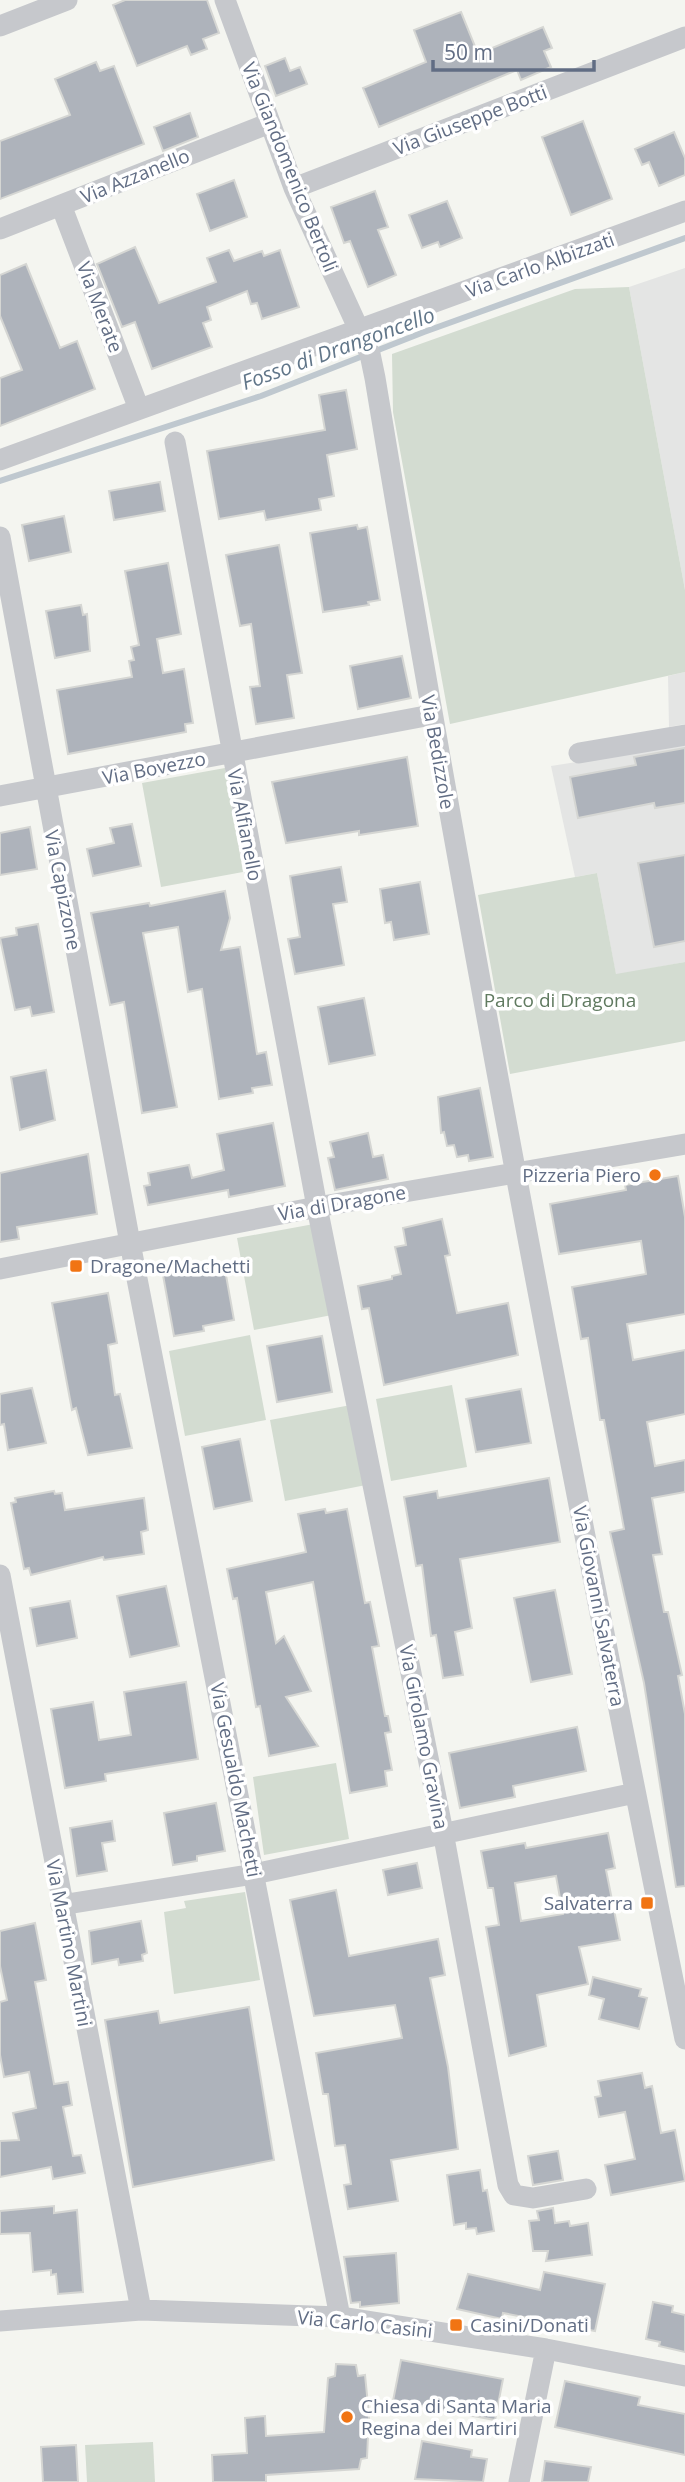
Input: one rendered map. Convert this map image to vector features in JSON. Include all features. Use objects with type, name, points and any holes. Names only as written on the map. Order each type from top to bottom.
[{"type":"street","points":[[0,26],[67,0]]},
{"type":"street","name":"Via Giandomenico Bertoli","points":[[225,0],[294,188],[358,332]]},
{"type":"street","name":"Via Giuseppe Botti","points":[[294,188],[685,37]]},
{"type":"street","name":"Via Azzanello","points":[[0,229],[270,122]]},
{"type":"street","name":"Via Merate","points":[[61,205],[139,409]]},
{"type":"street","name":"Via Carlo Albizzati","points":[[0,460],[685,211]]},
{"type":"street","name":"Via Bedizzole","points":[[358,332],[370,354],[376,378],[431,715],[515,1173]]},
{"type":"street","name":"Via Alfianello","points":[[175,442],[317,1207]]},
{"type":"street","name":"Via Capizzone","points":[[0,537],[44,789],[130,1243]]},
{"type":"street","name":"Via Bovezzo","points":[[0,796],[431,715]]},
{"type":"street","points":[[579,753],[685,735]]},
{"type":"street","name":"Via di Dragone","points":[[0,1269],[317,1207],[685,1144]]},
{"type":"street","name":"Via Giovanni Salvaterra","points":[[515,1173],[685,2039]]},
{"type":"street","name":"Via Girolamo Gravina","points":[[317,1207],[443,1832],[510,2191],[526,2199],[586,2189]]},
{"type":"street","name":"Via Gesualdo Machetti","points":[[130,1243],[340,2317]]},
{"type":"street","name":"Via Martino Martini","points":[[0,1575],[61,1905],[141,2310]]},
{"type":"street","points":[[61,1905],[254,1874],[635,1793]]},
{"type":"street","name":"Via Carlo Casini","points":[[0,2321],[141,2310],[340,2317],[546,2349],[685,2376]]},
{"type":"street","points":[[519,2482],[546,2349]]},
{"type":"shaded area","points":[[685,268],[685,590],[629,287]]},
{"type":"shaded area","points":[[685,672],[685,724],[669,727],[668,676]]},
{"type":"shaded area","points":[[685,745],[685,962],[616,975],[597,873],[575,877],[551,766]]},
{"type":"green space","points":[[629,287],[685,590],[685,672],[450,724],[393,412],[392,354],[575,289]]},
{"type":"green space","points":[[225,768],[243,872],[161,887],[142,783]]},
{"type":"green space","name":"Parco di Dragona","points":[[597,873],[616,974],[685,962],[685,1041],[510,1074],[478,895]]},
{"type":"green space","points":[[314,1224],[332,1315],[254,1330],[237,1238]]},
{"type":"green space","points":[[250,1335],[266,1420],[185,1436],[169,1351]]},
{"type":"green space","points":[[452,1385],[467,1467],[391,1481],[376,1399]]},
{"type":"green space","points":[[351,1405],[366,1485],[285,1501],[270,1420]]},
{"type":"green space","points":[[336,1763],[349,1839],[264,1855],[253,1777]]},
{"type":"green space","points":[[245,1892],[260,1980],[174,1994],[164,1912],[186,1908],[184,1901]]},
{"type":"green space","points":[[153,2442],[155,2482],[87,2482],[85,2445]]},
{"type":"building","points":[[125,0],[207,0],[219,33],[203,39],[207,49],[191,55],[187,46],[137,66],[113,5]]},
{"type":"building","points":[[461,12],[478,54],[543,27],[552,48],[544,51],[551,67],[521,80],[517,70],[379,127],[363,88],[426,62],[414,30]]},
{"type":"building","points":[[285,58],[290,71],[300,67],[307,84],[276,96],[265,66]]},
{"type":"building","points":[[96,62],[100,71],[114,66],[144,144],[0,199],[0,141],[70,115],[55,79]]},
{"type":"building","points":[[190,113],[198,137],[163,151],[154,127]]},
{"type":"building","points":[[583,121],[612,199],[571,215],[542,137]]},
{"type":"building","points":[[674,132],[685,158],[685,175],[659,186],[649,162],[642,165],[635,149]]},
{"type":"building","points":[[234,180],[247,217],[210,231],[197,194]]},
{"type":"building","points":[[375,191],[388,227],[378,230],[396,275],[368,287],[350,241],[344,243],[331,207]]},
{"type":"building","points":[[447,201],[462,238],[440,247],[438,242],[422,248],[409,215]]},
{"type":"building","points":[[135,247],[159,303],[216,282],[207,258],[229,250],[234,261],[262,251],[264,256],[280,250],[299,307],[262,319],[257,303],[251,304],[247,291],[207,307],[211,320],[203,323],[212,347],[152,369],[135,322],[122,327],[97,264]]},
{"type":"building","points":[[26,264],[60,348],[77,341],[95,389],[0,426],[0,378],[22,370],[0,316],[0,275]]},
{"type":"building","points":[[346,390],[357,449],[327,455],[334,496],[319,499],[321,510],[266,520],[264,511],[219,519],[207,451],[325,430],[319,395]]},
{"type":"building","points":[[160,482],[165,511],[114,520],[109,491]]},
{"type":"building","points":[[64,516],[71,552],[29,561],[22,525]]},
{"type":"building","points":[[357,525],[358,529],[367,527],[380,600],[368,602],[369,605],[323,612],[310,533]]},
{"type":"building","points":[[279,545],[302,673],[287,675],[294,718],[256,724],[250,687],[260,686],[251,624],[240,626],[226,555]]},
{"type":"building","points":[[168,563],[181,634],[157,639],[163,673],[184,669],[193,723],[185,724],[186,732],[68,754],[57,690],[132,677],[129,661],[134,660],[131,647],[139,645],[125,571]]},
{"type":"building","points":[[81,605],[83,615],[87,614],[90,651],[55,658],[46,611]]},
{"type":"building","points":[[402,656],[411,698],[358,709],[350,666]]},
{"type":"building","points":[[685,748],[685,803],[655,808],[654,803],[578,818],[570,777],[636,765],[634,757]]},
{"type":"building","points":[[407,757],[418,826],[359,835],[359,831],[286,843],[272,782]]},
{"type":"building","points":[[132,824],[141,866],[93,876],[87,849],[114,843],[110,828]]},
{"type":"building","points":[[30,827],[37,869],[0,875],[0,833]]},
{"type":"building","points":[[685,855],[685,941],[654,947],[638,863]]},
{"type":"building","points":[[341,867],[347,902],[333,904],[344,965],[295,974],[288,939],[300,937],[290,876]]},
{"type":"building","points":[[420,882],[429,934],[394,940],[391,922],[385,923],[380,889]]},
{"type":"building","points":[[225,891],[230,918],[221,950],[240,947],[257,1054],[266,1052],[272,1085],[252,1088],[253,1093],[219,1099],[202,989],[188,992],[178,927],[143,933],[177,1107],[142,1113],[124,1002],[110,1005],[91,913],[149,903],[150,906]]},
{"type":"building","points":[[38,924],[54,1012],[32,1016],[30,1007],[15,1010],[0,938],[17,935],[16,928]]},
{"type":"building","points":[[364,998],[375,1055],[329,1064],[318,1007]]},
{"type":"building","points":[[46,1070],[55,1120],[20,1130],[11,1077]]},
{"type":"building","points":[[480,1088],[493,1157],[469,1161],[468,1155],[457,1157],[454,1145],[447,1146],[444,1132],[441,1133],[438,1097]]},
{"type":"building","points":[[273,1123],[285,1186],[229,1197],[228,1190],[148,1205],[144,1186],[150,1185],[148,1173],[189,1165],[192,1178],[224,1170],[217,1134]]},
{"type":"building","points":[[368,1133],[373,1157],[383,1155],[388,1179],[335,1190],[328,1158],[334,1157],[330,1142]]},
{"type":"building","points":[[88,1154],[97,1214],[17,1227],[19,1239],[0,1242],[0,1173]]},
{"type":"building","points":[[678,1176],[685,1217],[685,1314],[627,1324],[633,1360],[685,1350],[685,1414],[647,1422],[655,1466],[685,1460],[685,1492],[652,1498],[662,1554],[653,1555],[664,1612],[668,1612],[682,1675],[678,1676],[685,1714],[685,1886],[676,1887],[644,1683],[610,1532],[624,1529],[604,1420],[600,1420],[588,1338],[581,1339],[572,1287],[646,1274],[641,1241],[559,1254],[550,1204],[626,1190],[625,1185]]},
{"type":"building","points":[[442,1219],[450,1255],[445,1256],[457,1313],[508,1303],[518,1355],[384,1385],[369,1308],[362,1309],[358,1286],[392,1279],[392,1276],[401,1274],[395,1247],[406,1245],[403,1228]]},
{"type":"building","points":[[224,1264],[234,1320],[203,1326],[204,1331],[174,1336],[163,1275]]},
{"type":"building","points":[[108,1293],[117,1343],[108,1345],[115,1395],[120,1394],[132,1448],[88,1455],[76,1408],[72,1410],[52,1303]]},
{"type":"building","points":[[322,1336],[332,1392],[277,1402],[267,1346]]},
{"type":"building","points":[[32,1388],[46,1443],[8,1450],[4,1424],[0,1425],[0,1394]]},
{"type":"building","points":[[521,1389],[531,1443],[476,1452],[466,1399]]},
{"type":"building","points":[[240,1439],[252,1501],[214,1509],[202,1447]]},
{"type":"building","points":[[549,1478],[560,1542],[460,1559],[472,1628],[455,1632],[463,1675],[443,1678],[436,1635],[431,1636],[422,1565],[416,1566],[404,1497],[437,1491],[438,1498]]},
{"type":"building","points":[[54,1491],[55,1494],[62,1493],[65,1510],[144,1498],[148,1530],[141,1532],[144,1554],[104,1560],[103,1557],[31,1575],[29,1568],[24,1569],[11,1503],[16,1502],[15,1498]]},
{"type":"building","points":[[325,1509],[326,1513],[347,1509],[365,1603],[370,1602],[379,1646],[372,1647],[385,1716],[388,1716],[391,1732],[385,1733],[392,1770],[385,1771],[387,1786],[350,1793],[313,1582],[266,1592],[276,1643],[284,1636],[311,1691],[286,1697],[318,1746],[269,1756],[260,1706],[256,1707],[237,1598],[233,1599],[227,1569],[306,1552],[298,1514]]},
{"type":"building","points":[[166,1586],[179,1646],[130,1657],[117,1596]]},
{"type":"building","points":[[555,1590],[572,1674],[531,1682],[514,1598]]},
{"type":"building","points":[[70,1601],[77,1638],[37,1646],[30,1608]]},
{"type":"building","points":[[186,1682],[198,1759],[105,1774],[106,1781],[65,1788],[51,1709],[93,1702],[99,1740],[131,1735],[124,1692]]},
{"type":"building","points":[[577,1727],[586,1771],[513,1786],[515,1797],[460,1808],[449,1753]]},
{"type":"building","points":[[216,1803],[225,1851],[197,1856],[197,1861],[173,1865],[164,1813]]},
{"type":"building","points":[[112,1821],[115,1841],[102,1843],[107,1871],[77,1876],[70,1828]]},
{"type":"building","points":[[608,1833],[615,1868],[606,1870],[620,1940],[579,1947],[588,1984],[537,1995],[546,2046],[509,2056],[486,1927],[499,1925],[493,1888],[488,1888],[481,1851],[525,1843],[526,1848]],"holes":[[[556,1876],[563,1914],[521,1921],[515,1883]]]},
{"type":"building","points":[[417,1863],[422,1888],[388,1895],[383,1870]]},
{"type":"building","points":[[336,1890],[349,1956],[438,1939],[445,1975],[430,1978],[448,2067],[458,2149],[391,2160],[398,2201],[348,2209],[344,2185],[351,2184],[345,2145],[335,2146],[328,2094],[323,2094],[316,2053],[402,2038],[395,2005],[314,2016],[290,1900]]},
{"type":"building","points":[[141,1921],[147,1953],[142,1955],[143,1961],[119,1965],[118,1959],[92,1964],[89,1931]]},
{"type":"building","points":[[35,1923],[46,1980],[35,1982],[54,2084],[68,2082],[72,2105],[63,2107],[73,2156],[81,2155],[85,2173],[53,2179],[51,2167],[0,2177],[0,2141],[19,2140],[13,2113],[36,2108],[29,2072],[4,2077],[0,2055],[0,2002],[7,2000],[0,1966],[0,1931]]},
{"type":"building","points":[[593,1977],[641,1989],[639,1996],[647,1998],[639,2029],[599,2019],[604,1999],[589,1995]]},
{"type":"building","points":[[249,2007],[274,2160],[133,2187],[105,2020],[158,2011],[160,2023]]},
{"type":"building","points":[[642,2073],[645,2088],[652,2086],[661,2133],[675,2130],[685,2181],[611,2195],[605,2165],[635,2159],[625,2112],[599,2117],[595,2097],[601,2096],[598,2081]]},
{"type":"building","points":[[558,2151],[563,2180],[533,2185],[528,2156]]},
{"type":"building","points":[[480,2170],[483,2191],[487,2190],[494,2231],[477,2234],[476,2228],[466,2229],[466,2223],[454,2225],[447,2175]]},
{"type":"building","points":[[54,2206],[54,2213],[77,2210],[83,2292],[58,2294],[56,2274],[51,2275],[51,2270],[33,2272],[30,2233],[0,2234],[0,2211]]},
{"type":"building","points":[[553,2208],[555,2223],[569,2221],[570,2226],[588,2223],[592,2255],[546,2261],[548,2251],[533,2251],[529,2221],[539,2220],[537,2211]]},
{"type":"building","points":[[396,2253],[399,2303],[360,2307],[360,2302],[351,2303],[344,2257]]},
{"type":"building","points":[[544,2272],[605,2284],[595,2331],[503,2313],[502,2319],[457,2309],[468,2274],[540,2290]]},
{"type":"building","points":[[653,2302],[673,2306],[672,2312],[685,2315],[685,2352],[659,2346],[660,2342],[646,2339]]},
{"type":"building","points":[[401,2360],[503,2379],[495,2420],[393,2401]]},
{"type":"building","points":[[336,2364],[356,2365],[358,2376],[365,2375],[369,2415],[367,2458],[361,2459],[359,2469],[266,2475],[266,2482],[213,2482],[212,2455],[247,2453],[245,2418],[265,2416],[266,2436],[324,2432],[328,2378],[335,2376]]},
{"type":"building","points":[[565,2381],[640,2397],[638,2405],[685,2414],[685,2455],[555,2427]]},
{"type":"building","points":[[422,2441],[472,2450],[471,2457],[487,2459],[483,2482],[415,2479]]},
{"type":"building","points":[[76,2445],[78,2482],[43,2482],[41,2447]]},
{"type":"building","points":[[545,2461],[591,2467],[588,2482],[542,2482]]},
{"type":"waterway","name":"Fosso di Drangoncello","points":[[0,481],[261,396],[424,332],[685,238]]},
{"type":"place","name":"Pizzeria Piero","points":[[655,1175]]},
{"type":"place","name":"Dragone/Machetti","points":[[76,1266]]},
{"type":"place","name":"Salvaterra","points":[[647,1903]]},
{"type":"place","name":"Casini/Donati","points":[[456,2325]]},
{"type":"place","name":"Chiesa di Santa Maria Regina dei Martiri","points":[[347,2417]]}]
